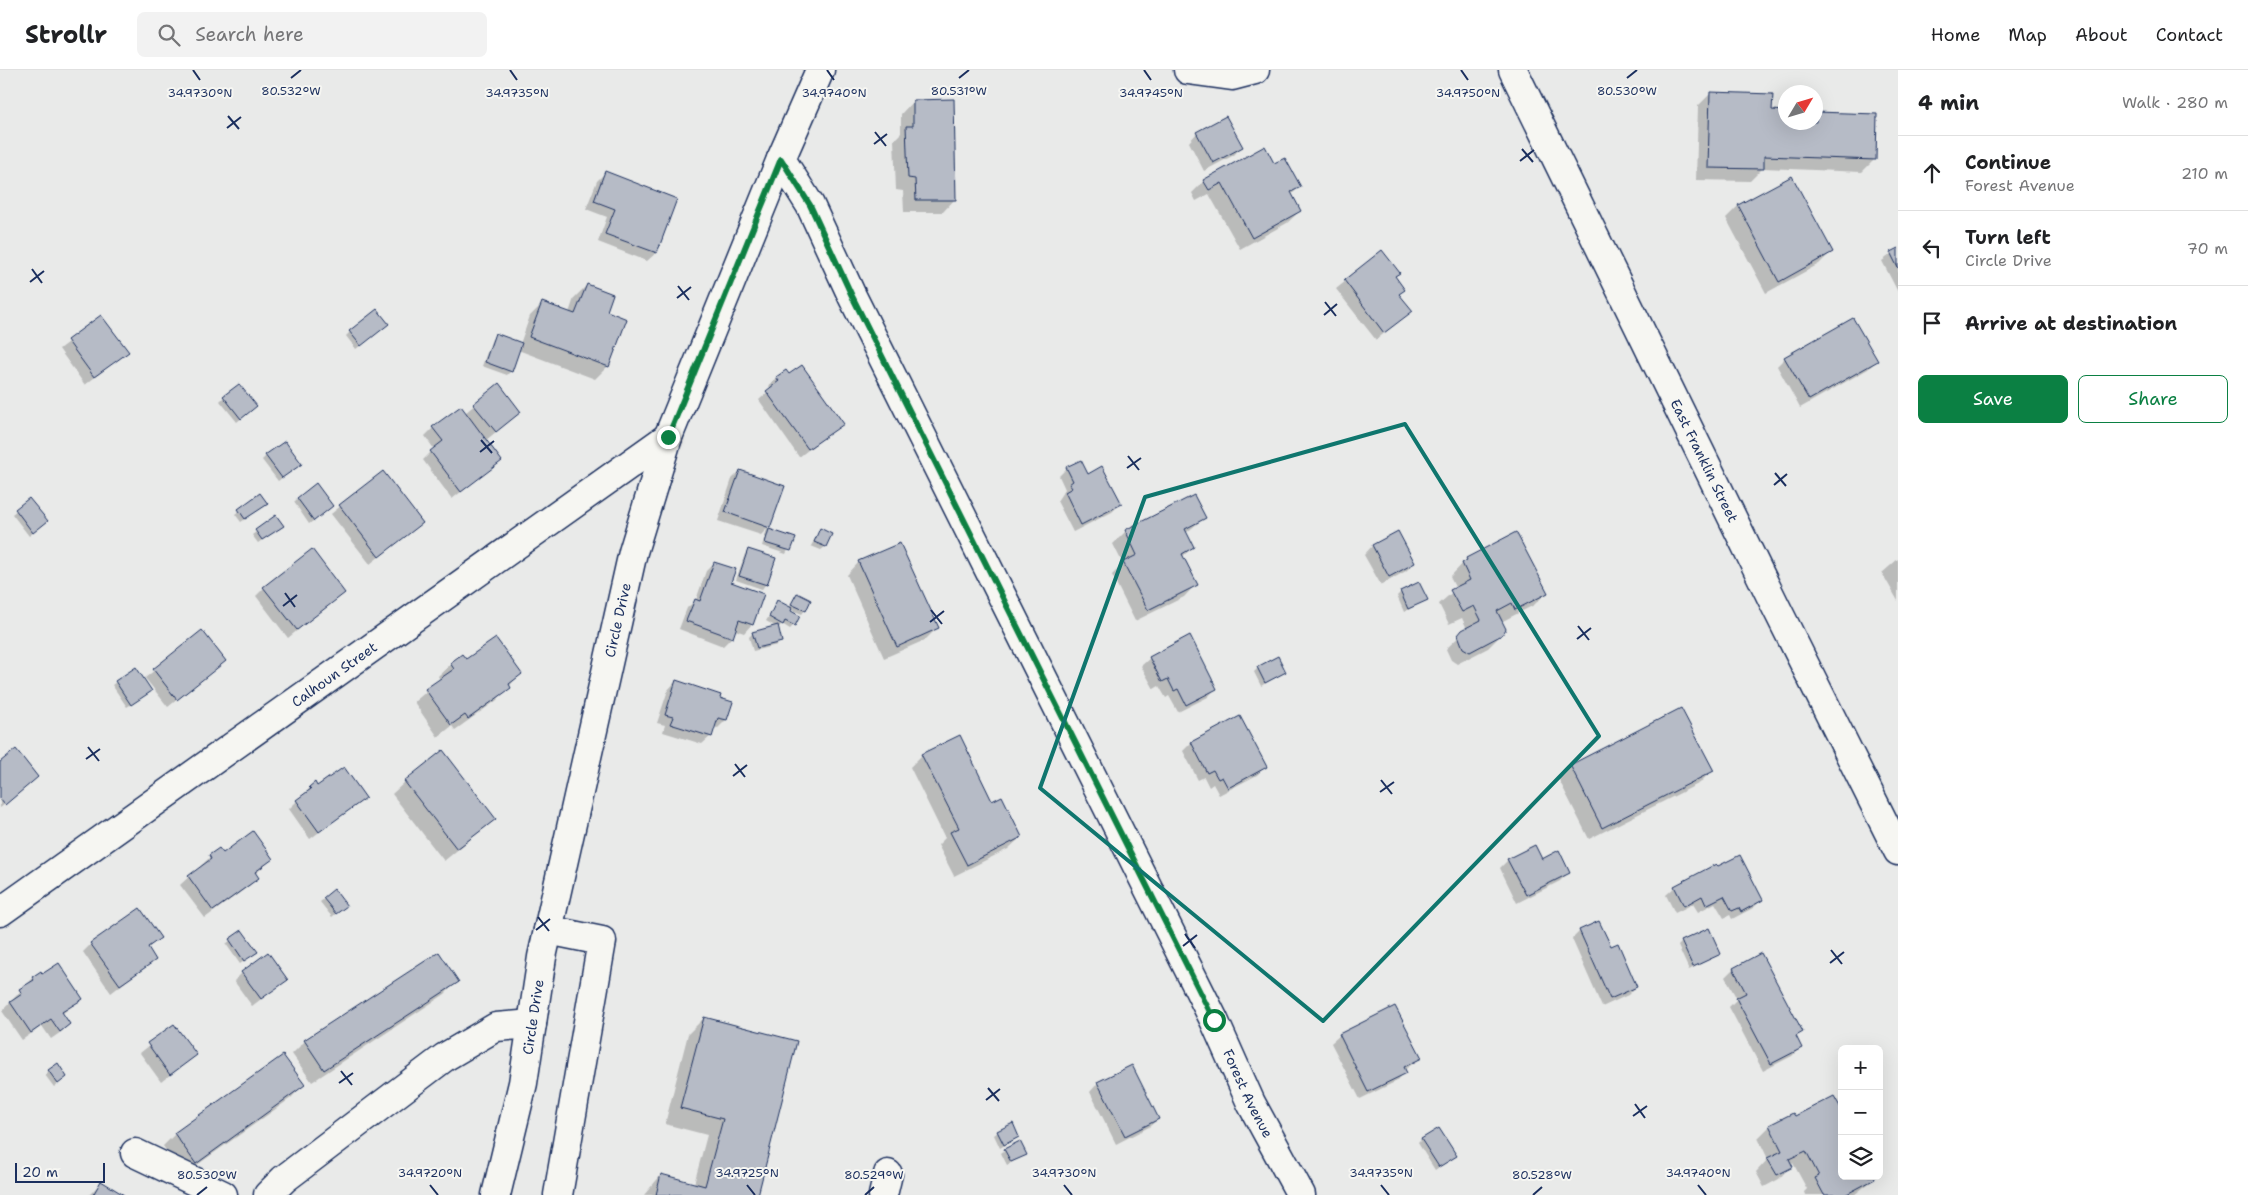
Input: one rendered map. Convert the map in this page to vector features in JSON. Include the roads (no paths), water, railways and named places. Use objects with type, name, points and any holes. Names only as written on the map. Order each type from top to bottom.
[{"type":"street","name":"Circle Drive","points":[[496,1195],[523,1083],[548,930],[633,552],[668,437],[781,159],[820,70]]},
{"type":"street","points":[[1188,70],[1232,76],[1255,70]]},
{"type":"street","name":"East Franklin Street","points":[[1513,70],[1775,605],[1898,851]]},
{"type":"street","name":"Forest Avenue","points":[[781,159],[810,205],[852,296],[1214,1020],[1251,1103],[1301,1195]]},
{"type":"street","name":"Calhoun Street","points":[[0,912],[668,437]]},
{"type":"street","points":[[548,930],[602,941],[558,1195]]},
{"type":"street","points":[[268,1195],[284,1179],[445,1057],[496,1027],[532,1024]]},
{"type":"street","points":[[135,1153],[223,1195]]}]
